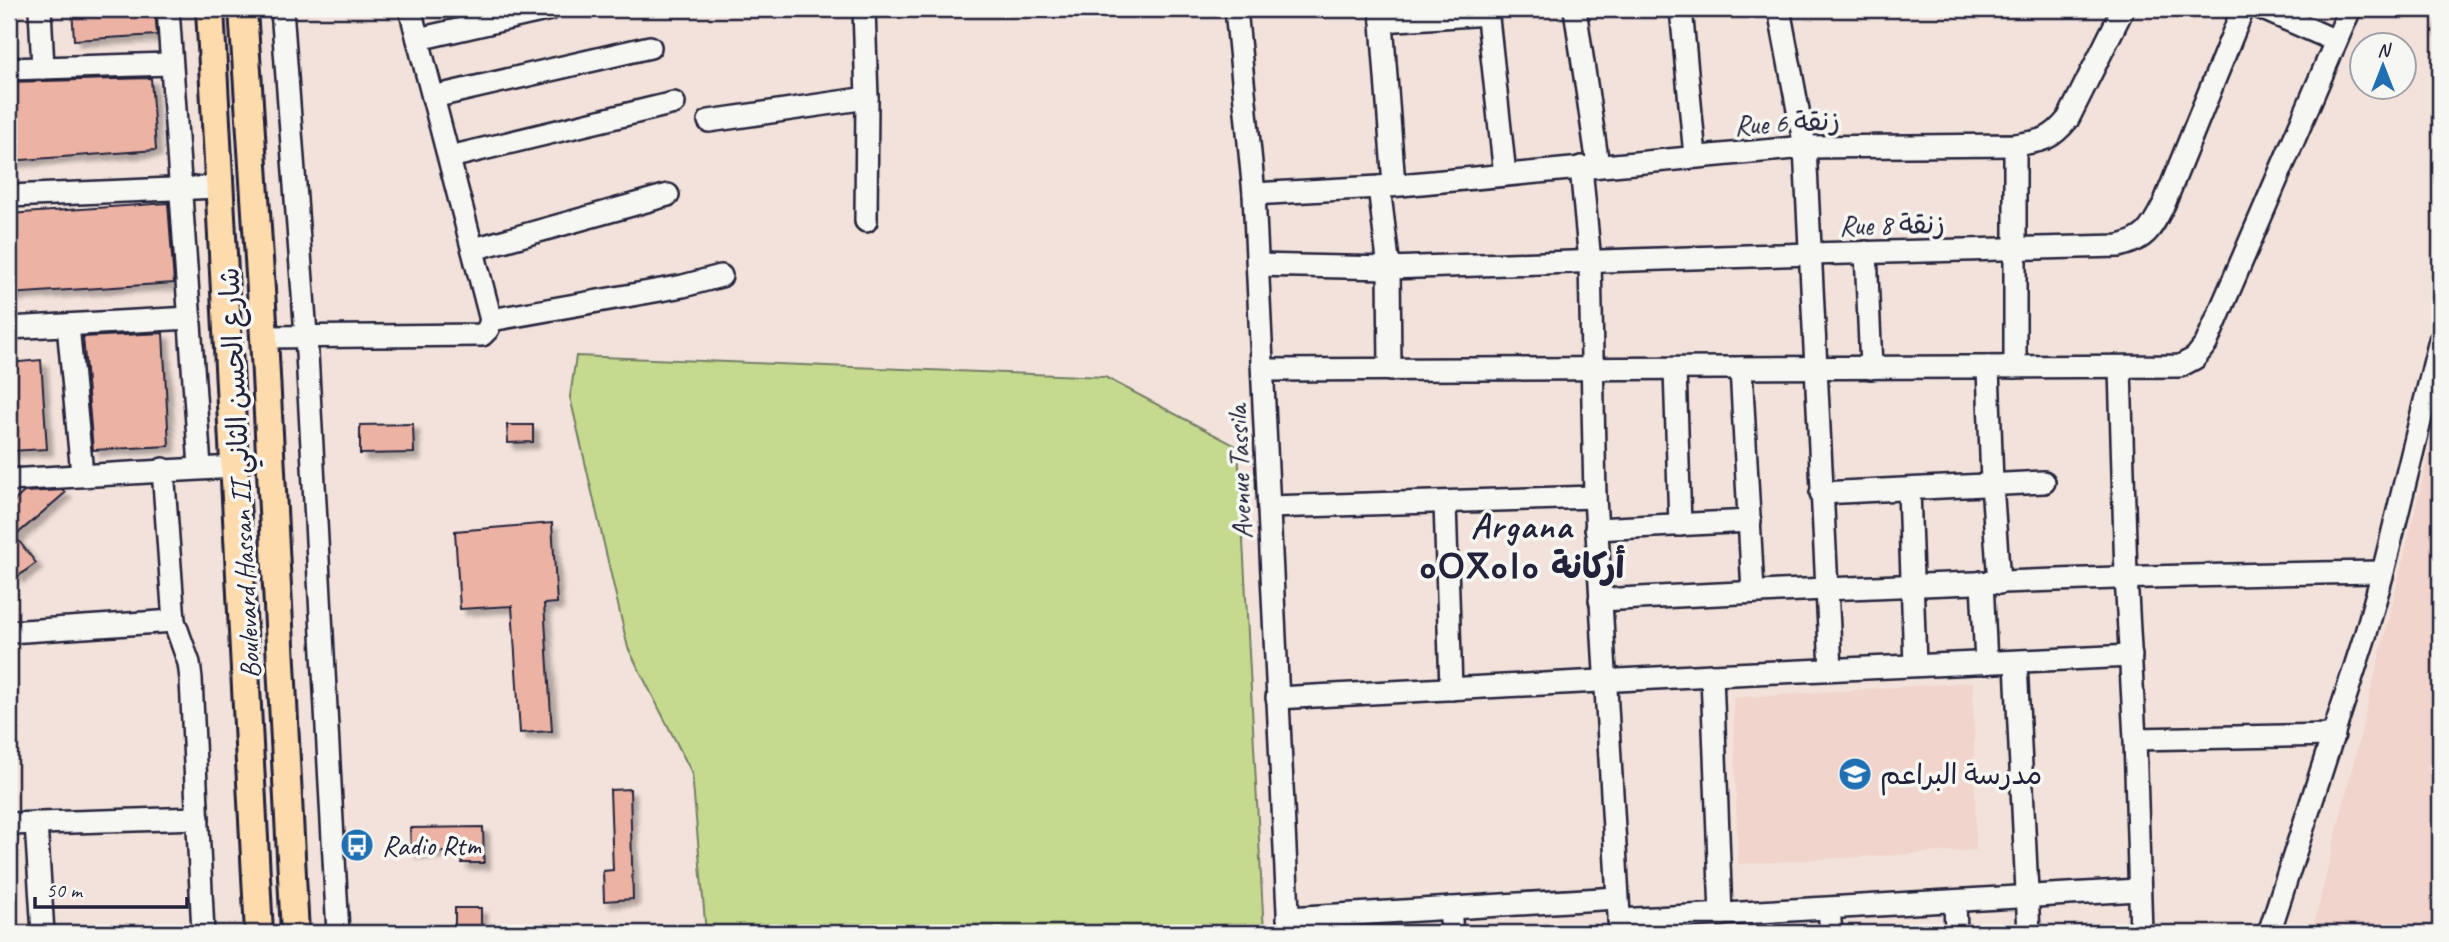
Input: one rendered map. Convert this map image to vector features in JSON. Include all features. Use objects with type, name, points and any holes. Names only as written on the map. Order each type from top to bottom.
[{"type":"main road","name":"Boulevard Hassan II شارع الحسن الثاني","points":[[210,9],[259,933]]},
{"type":"main road","name":"Boulevard Hassan II شارع الحسن الثاني","points":[[243,9],[264,337],[295,933]]},
{"type":"street","points":[[40,9],[43,68]]},
{"type":"street","points":[[168,9],[200,467]]},
{"type":"street","points":[[282,9],[306,335],[338,933]]},
{"type":"street","points":[[264,337],[440,337],[482,335],[488,329],[491,320],[474,249],[410,9]]},
{"type":"street","points":[[418,39],[550,9]]},
{"type":"street","points":[[864,9],[867,98],[866,221]]},
{"type":"street","name":"Avenue Tassila","points":[[1236,9],[1254,194],[1288,926]]},
{"type":"street","points":[[1575,9],[1590,166],[1596,529],[1619,927],[1721,915],[1752,923],[1829,909],[2138,890]]},
{"type":"street","points":[[1681,9],[1695,156]]},
{"type":"street","points":[[1779,9],[1805,147],[1831,669]]},
{"type":"street","name":"Rue 6 زنقة","points":[[1254,194],[1386,186],[1805,147],[2015,145],[2044,141],[2056,133],[2068,119],[2123,9]]},
{"type":"street","name":"Rue 8 زنقة","points":[[1258,265],[1389,268],[2119,246],[2137,241],[2151,229],[2164,204],[2243,9]]},
{"type":"street","points":[[2263,9],[2336,41]]},
{"type":"street","points":[[1263,370],[2180,366],[2195,358],[2206,344],[2350,9]]},
{"type":"street","points":[[1390,370],[1381,15],[1488,12],[1505,175]]},
{"type":"street","points":[[433,97],[650,47]]},
{"type":"street","points":[[9,69],[170,64]]},
{"type":"street","points":[[709,121],[867,98]]},
{"type":"street","points":[[450,158],[674,103]]},
{"type":"street","points":[[2015,145],[2015,368]]},
{"type":"street","points":[[9,196],[218,187]]},
{"type":"street","points":[[474,249],[668,195]]},
{"type":"street","points":[[1866,252],[1871,368]]},
{"type":"street","points":[[491,320],[683,286],[721,276]]},
{"type":"street","points":[[9,328],[190,318]]},
{"type":"street","points":[[68,325],[82,474]]},
{"type":"street","points":[[2269,933],[2334,735],[2383,572],[2440,340]]},
{"type":"street","points":[[1986,663],[1991,583],[1992,484],[1988,368]]},
{"type":"street","points":[[2120,368],[2141,933]]},
{"type":"street","points":[[1675,369],[1681,525]]},
{"type":"street","points":[[1741,369],[1753,592]]},
{"type":"street","points":[[9,480],[234,467]]},
{"type":"street","points":[[163,469],[174,621],[189,663],[191,678],[203,933]]},
{"type":"street","points":[[1821,493],[2044,482]]},
{"type":"street","points":[[1909,489],[1915,665]]},
{"type":"street","points":[[1269,507],[1595,497]]},
{"type":"street","points":[[1445,503],[1451,689]]},
{"type":"street","points":[[1596,529],[1750,521]]},
{"type":"street","points":[[1600,600],[2126,576],[2383,572]]},
{"type":"street","points":[[9,632],[174,621]]},
{"type":"street","points":[[1277,698],[2131,656]]},
{"type":"street","points":[[2016,663],[2029,933]]},
{"type":"street","points":[[1712,675],[1721,915]]},
{"type":"street","points":[[2135,739],[2334,735]]},
{"type":"street","points":[[9,824],[198,818]]},
{"type":"street","points":[[36,823],[43,933]]},
{"type":"street","points":[[1288,926],[1450,908],[1616,898]]},
{"type":"street","points":[[1955,901],[1956,933]]},
{"type":"street","points":[[1450,908],[1452,933]]},
{"type":"street","points":[[1829,909],[1831,933]]},
{"type":"shaded area","points":[[2440,408],[2440,933],[2312,933]]},
{"type":"shaded area","name":"مدرسة البراعم","points":[[1973,682],[1976,850],[1738,864],[1733,698]]},
{"type":"green space","points":[[576,356],[1105,377],[1238,447],[1264,933],[706,933],[692,773],[628,648],[570,397]]},
{"type":"building","points":[[72,9],[155,9],[157,35],[74,40]]},
{"type":"building","points":[[151,78],[156,150],[9,161],[9,82]]},
{"type":"building","points":[[168,203],[174,283],[9,294],[9,214]]},
{"type":"building","points":[[163,333],[169,446],[93,450],[83,337]]},
{"type":"building","points":[[41,360],[47,449],[9,451],[9,363]]},
{"type":"building","points":[[413,424],[414,453],[360,454],[360,425]]},
{"type":"building","points":[[507,425],[533,425],[533,442],[508,443]]},
{"type":"building","points":[[63,490],[65,493],[15,536],[36,563],[17,577],[9,567],[9,506],[24,492]]},
{"type":"building","points":[[552,523],[557,603],[544,604],[552,731],[520,733],[512,606],[460,609],[455,531]]},
{"type":"building","points":[[630,789],[633,899],[604,901],[603,871],[613,870],[610,790]]},
{"type":"building","points":[[483,827],[484,863],[462,863],[462,852],[411,852],[410,828]]},
{"type":"building","points":[[455,908],[481,908],[481,933],[455,933]]},
{"type":"place","name":"مدرسة البراعم","points":[[1855,774]]},
{"type":"place","name":"Radio Rtm","points":[[357,845]]},
{"type":"district","name":"Argana ⴰⵔⴳⴰⵏⴰ أركانة","points":[[1522,546]]}]
